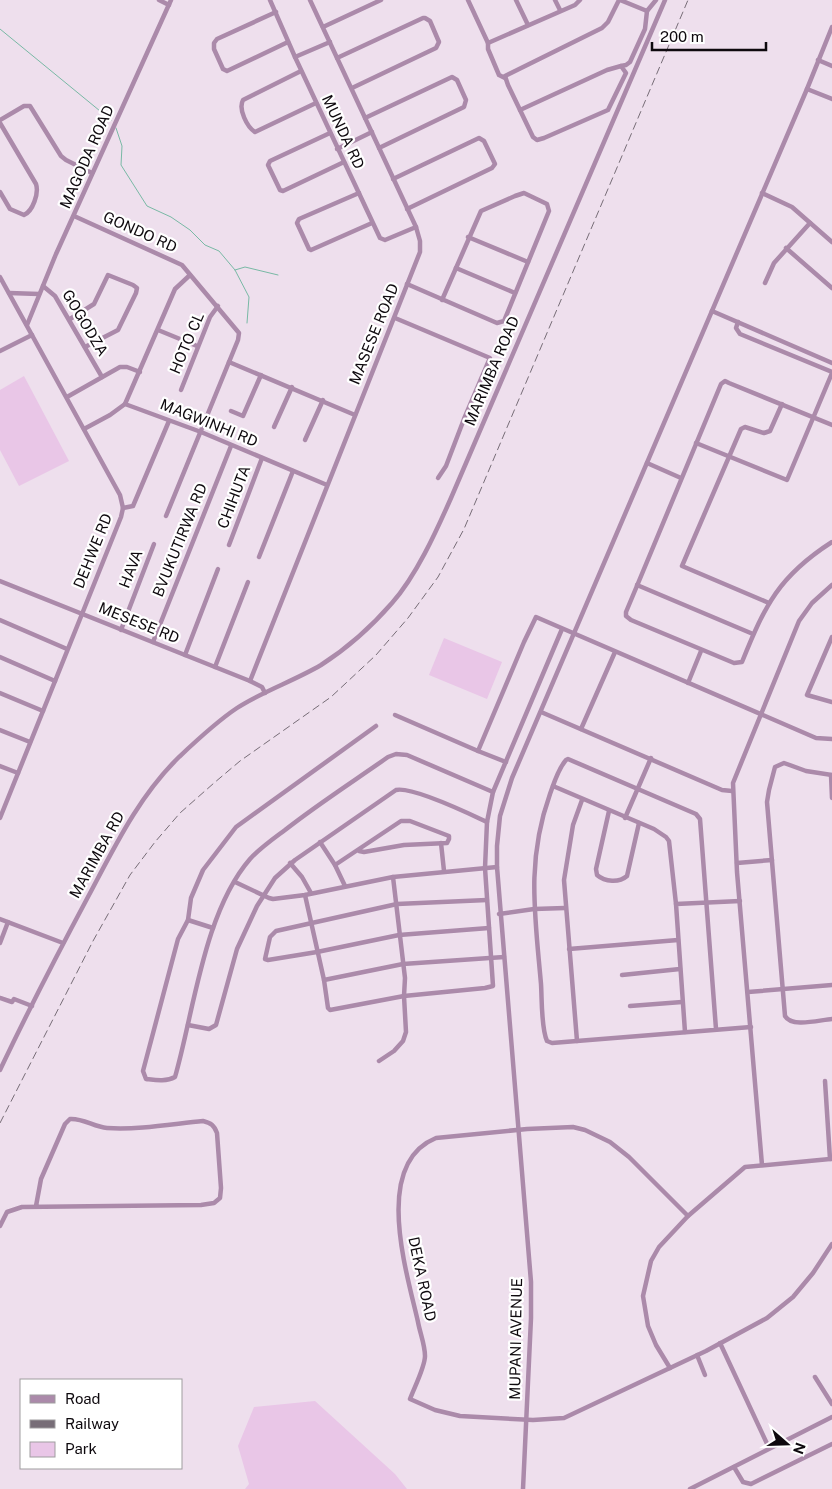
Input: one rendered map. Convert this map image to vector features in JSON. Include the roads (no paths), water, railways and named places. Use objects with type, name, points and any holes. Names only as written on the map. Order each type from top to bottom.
[{"type":"street","points":[[159,0],[170,2]]},
{"type":"street","name":"MUNDA RD","points":[[270,0],[337,149],[382,240],[416,227]]},
{"type":"street","name":"MASESE ROAD","points":[[250,681],[420,252],[416,227],[310,0]]},
{"type":"street","points":[[323,27],[381,0]]},
{"type":"street","points":[[468,0],[488,43],[488,50],[499,75],[505,78],[535,139],[539,140],[608,110],[626,72],[621,66]]},
{"type":"street","points":[[516,0],[528,26]]},
{"type":"street","points":[[555,0],[560,10]]},
{"type":"street","points":[[488,43],[575,5],[580,0]]},
{"type":"street","points":[[505,78],[507,74],[602,28],[608,22],[620,0],[647,11]]},
{"type":"street","points":[[520,110],[607,70],[626,65],[630,62],[645,30],[647,11],[656,0]]},
{"type":"street","name":"MARIMBA ROAD","points":[[265,693],[320,665],[351,642],[392,602],[421,558],[451,498],[665,0]]},
{"type":"street","name":"MAGODA ROAD","points":[[27,325],[92,173],[170,2]]},
{"type":"street","points":[[276,12],[217,39],[214,43],[214,49],[223,69],[227,70],[288,42]]},
{"type":"street","points":[[337,58],[423,18],[430,21],[439,42],[436,48],[352,88]]},
{"type":"street","name":"MUPANI AVENUE","points":[[522,1489],[532,1318],[519,1129],[499,914],[497,846],[503,807],[512,778],[832,27]]},
{"type":"street","points":[[295,57],[330,42]]},
{"type":"street","points":[[818,60],[832,66]]},
{"type":"street","points":[[301,71],[245,99],[241,106],[251,130],[255,132],[316,103]]},
{"type":"street","points":[[366,118],[452,77],[457,80],[466,100],[464,107],[379,148]]},
{"type":"street","points":[[807,89],[832,99]]},
{"type":"street","points":[[0,192],[10,209],[24,215],[29,212],[38,191],[36,184],[0,122],[24,106],[30,106],[61,156],[92,173]]},
{"type":"street","points":[[337,149],[372,132]]},
{"type":"street","points":[[330,133],[270,161],[268,166],[280,190],[283,191],[344,162]]},
{"type":"street","points":[[394,179],[479,138],[484,141],[495,164],[492,168],[407,209]]},
{"type":"street","points":[[358,193],[299,219],[297,224],[311,250],[372,223]]},
{"type":"street","points":[[762,193],[788,205],[832,242]]},
{"type":"street","points":[[407,284],[442,300],[499,323],[504,321],[549,208],[545,202],[526,194],[515,196],[481,211],[442,300]]},
{"type":"street","name":"GONDO RD","points":[[74,216],[178,262],[186,268],[239,333],[238,340],[166,516]]},
{"type":"street","points":[[765,283],[774,263],[810,223]]},
{"type":"street","points":[[468,237],[528,262]]},
{"type":"street","points":[[786,248],[832,288]]},
{"type":"street","points":[[456,268],[515,293]]},
{"type":"street","points":[[70,319],[94,304],[108,275],[137,288],[119,328],[85,347]]},
{"type":"street","points":[[84,429],[110,415],[125,404],[175,289],[190,275]]},
{"type":"street","name":"DEHWE RD","points":[[0,277],[120,495],[123,508],[0,818]]},
{"type":"street","name":"GOGODZA","points":[[43,286],[55,296],[70,319],[102,377]]},
{"type":"street","points":[[9,293],[39,294]]},
{"type":"street","name":"HOTO CL","points":[[181,390],[197,346],[210,317],[218,306]]},
{"type":"street","points":[[696,443],[788,480],[832,372],[832,364],[712,311]]},
{"type":"street","points":[[394,318],[490,358],[446,466],[438,478]]},
{"type":"street","points":[[738,322],[736,328],[740,334],[832,372]]},
{"type":"street","points":[[158,330],[197,346]]},
{"type":"street","points":[[0,351],[32,335]]},
{"type":"street","points":[[229,362],[355,415]]},
{"type":"street","points":[[67,397],[123,366],[140,372]]},
{"type":"street","points":[[230,411],[243,416],[260,374]]},
{"type":"street","points":[[832,425],[723,382],[681,478],[626,616],[701,651],[739,664],[742,662],[753,634],[776,590],[802,563],[832,542]]},
{"type":"street","points":[[274,427],[292,387]]},
{"type":"street","points":[[305,440],[322,400]]},
{"type":"street","name":"MAGWINHI RD","points":[[125,404],[201,432],[327,485]]},
{"type":"street","points":[[769,603],[682,566],[741,429],[745,427],[764,433],[770,431],[782,404]]},
{"type":"street","points":[[123,508],[133,506],[169,420]]},
{"type":"street","name":"BVUKUTIRWA RD","points":[[153,642],[231,446]]},
{"type":"street","name":"CHIHUTA","points":[[229,545],[262,458]]},
{"type":"street","points":[[647,463],[681,478]]},
{"type":"street","points":[[259,557],[294,471]]},
{"type":"street","name":"HAVA","points":[[121,630],[154,544]]},
{"type":"street","points":[[185,655],[218,569]]},
{"type":"street","name":"MESESE RD","points":[[0,581],[250,681],[262,687],[265,693]]},
{"type":"street","points":[[215,667],[248,582]]},
{"type":"street","points":[[637,585],[753,634]]},
{"type":"street","points":[[762,1165],[732,791],[735,775],[799,621],[812,603],[832,585]]},
{"type":"street","points":[[478,751],[536,618],[816,738],[832,739]]},
{"type":"street","points":[[0,620],[67,649]]},
{"type":"street","points":[[305,896],[324,980],[328,1008],[331,1011],[404,996],[492,986],[492,958],[485,868],[487,822],[493,792],[562,629]]},
{"type":"street","points":[[832,636],[807,695],[832,702]]},
{"type":"street","points":[[688,683],[701,651]]},
{"type":"street","points":[[581,729],[615,652]]},
{"type":"street","points":[[0,657],[55,681]]},
{"type":"street","points":[[0,692],[43,711]]},
{"type":"street","name":"MARIMBA RD","points":[[0,1070],[63,943],[127,824],[145,796],[178,758],[205,734],[237,708],[265,693]]},
{"type":"street","points":[[541,712],[722,790],[732,791]]},
{"type":"street","points":[[395,715],[506,762]]},
{"type":"street","points":[[376,726],[236,827],[203,870],[191,898],[188,920],[178,939],[143,1071],[146,1078],[160,1081],[174,1078],[213,928],[235,882],[249,860],[262,848],[323,802],[394,755],[407,755],[493,792]]},
{"type":"street","points":[[0,730],[30,742]]},
{"type":"street","points":[[625,818],[651,758]]},
{"type":"street","points":[[716,1029],[700,819],[696,814],[568,760],[563,764],[544,811],[536,846],[533,876],[545,1038],[552,1043],[751,1027]]},
{"type":"street","points":[[832,798],[831,775],[806,771],[784,763],[775,767],[768,790],[767,802],[785,1016],[794,1023],[832,1019]]},
{"type":"street","points":[[0,766],[18,773]]},
{"type":"street","points":[[553,786],[609,812],[659,832],[668,839],[676,904],[682,1002],[686,1032]]},
{"type":"street","points":[[188,1025],[209,1029],[216,1025],[237,949],[263,896],[277,874],[396,790],[400,789],[421,794],[487,822]]},
{"type":"street","points":[[577,1041],[564,880],[573,825],[582,800]]},
{"type":"street","points":[[0,801],[6,803]]},
{"type":"street","points":[[609,812],[596,869],[597,875],[604,880],[623,879],[627,876],[639,823]]},
{"type":"street","points":[[335,866],[401,821],[410,822],[449,836],[450,839],[447,843],[404,845],[364,852],[359,851]]},
{"type":"street","points":[[320,842],[345,886]]},
{"type":"street","points":[[441,843],[444,871]]},
{"type":"street","points":[[737,862],[772,860]]},
{"type":"street","points":[[290,863],[302,877],[311,893]]},
{"type":"street","points":[[235,882],[273,899],[305,896],[311,893],[393,877],[497,867]]},
{"type":"street","points":[[379,1061],[403,1042],[406,1032],[405,986],[393,877]]},
{"type":"street","points":[[487,900],[397,904],[311,923],[274,933],[270,937],[265,960],[317,952],[399,935],[489,928]]},
{"type":"street","points":[[676,904],[740,901]]},
{"type":"street","points":[[499,914],[534,909],[566,908]]},
{"type":"street","points":[[0,919],[63,943]]},
{"type":"street","points":[[188,920],[213,928]]},
{"type":"street","points":[[0,943],[8,922]]},
{"type":"street","points":[[569,949],[678,940]]},
{"type":"street","points":[[324,980],[403,964],[504,957]]},
{"type":"street","points":[[622,975],[680,969]]},
{"type":"street","points":[[748,992],[832,985]]},
{"type":"street","points":[[0,998],[12,1002],[14,999],[32,1006]]},
{"type":"street","points":[[630,1006],[682,1002]]},
{"type":"street","points":[[670,1368],[656,1345],[648,1326],[643,1296],[651,1261],[659,1247],[688,1216],[740,1169],[750,1165],[831,1159],[824,1081]]},
{"type":"street","points":[[0,1226],[7,1212],[11,1209],[36,1206],[201,1205],[214,1203],[221,1195],[215,1127],[208,1122],[203,1122],[120,1129],[104,1128],[70,1119],[65,1124],[41,1179],[36,1206]]},
{"type":"street","points":[[519,1129],[572,1127],[585,1130],[610,1142],[630,1157],[688,1216]]},
{"type":"street","name":"DEKA ROAD","points":[[519,1129],[436,1138],[425,1144],[412,1156],[402,1178],[399,1213],[400,1235],[405,1265],[425,1356],[410,1399],[435,1410],[460,1416],[526,1420]]},
{"type":"street","points":[[526,1420],[564,1418],[697,1356],[766,1318],[793,1296],[832,1244]]},
{"type":"street","points":[[720,1343],[769,1448]]},
{"type":"street","points":[[697,1356],[705,1375]]},
{"type":"street","points":[[815,1377],[832,1404]]},
{"type":"street","points":[[690,1489],[832,1418]]},
{"type":"street","points":[[734,1466],[744,1482],[751,1484],[832,1444]]},
{"type":"waterway","points":[[0,29],[111,120]]},
{"type":"waterway","points":[[116,128],[122,146],[121,165],[147,206],[171,217],[190,230],[205,245],[219,251],[235,270],[249,297],[247,323]]},
{"type":"waterway","points":[[235,270],[245,267],[278,275]]},
{"type":"railway","points":[[0,1123],[93,941],[130,875],[155,842],[180,813],[214,783],[240,761],[331,697],[376,655],[408,618],[438,577],[464,529],[688,0]]}]
